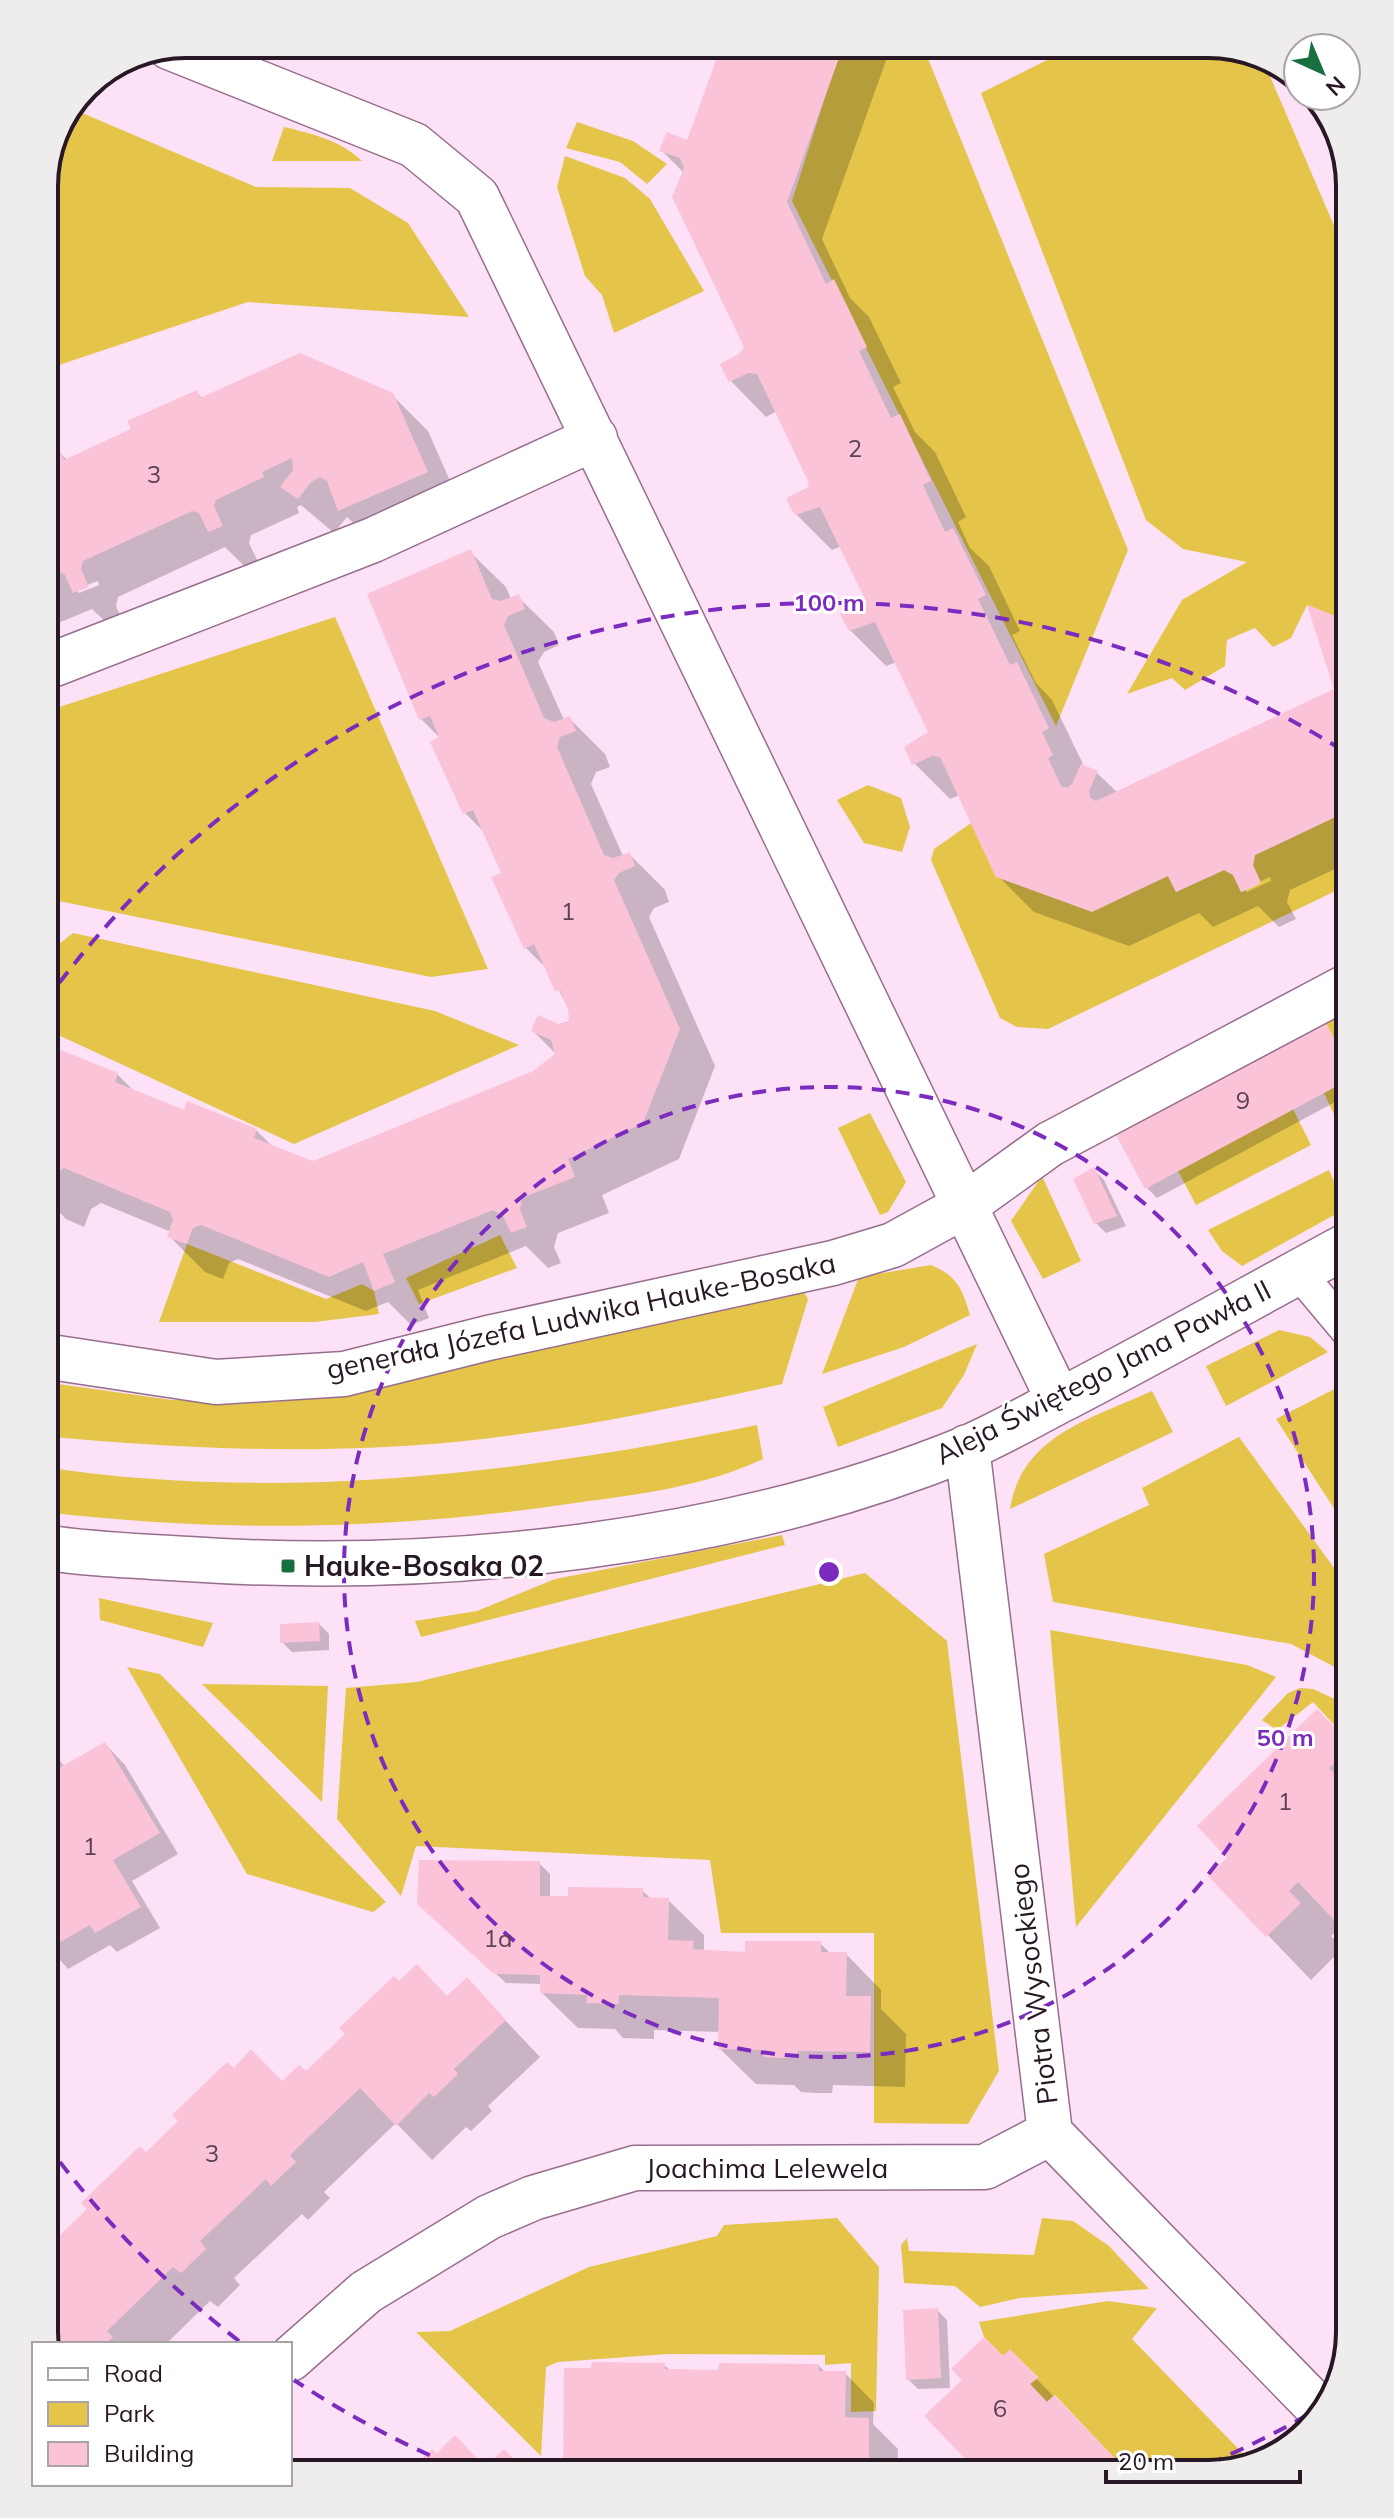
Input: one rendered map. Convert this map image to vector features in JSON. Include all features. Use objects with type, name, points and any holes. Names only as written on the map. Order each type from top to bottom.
[{"type":"street","points":[[196,58],[414,145],[477,197],[1059,1401]]},
{"type":"street","points":[[58,663],[373,540],[595,438]]},
{"type":"street","name":"generała Józefa Ludwika Hauke-Bosaka","points":[[58,1358],[216,1382],[344,1374],[488,1338],[833,1263],[893,1245],[964,1206],[1050,1144],[1336,992]]},
{"type":"street","name":"Aleja Świętego Jana Pawła II","points":[[58,1549],[288,1566],[460,1559],[661,1534],[827,1496],[967,1447],[1059,1401],[1336,1252]]},
{"type":"street","name":"Piotra Wysockiego","points":[[967,1447],[1050,2133],[1314,2403]]},
{"type":"street","name":"Joachima Lelewela","points":[[292,2357],[366,2292],[489,2217],[533,2198],[635,2168],[985,2167],[1050,2133]]},
{"type":"lane","points":[[1298,1272],[1336,1317]]},
{"type":"green space","points":[[838,58],[928,58],[1128,550],[1056,726],[792,201]]},
{"type":"green space","points":[[1051,58],[1217,58],[1265,71],[1269,73],[1282,104],[1282,112],[1285,112],[1336,230],[1336,616],[1307,605],[1291,638],[1273,647],[1255,628],[1227,640],[1225,666],[1185,690],[1172,678],[1127,694],[1182,600],[1247,562],[1183,549],[1146,520],[981,93]]},
{"type":"green space","points":[[81,113],[256,187],[350,188],[408,223],[469,317],[248,302],[58,365],[58,177],[62,153]]},
{"type":"green space","points":[[577,122],[633,141],[667,164],[647,184],[620,162],[566,148]]},
{"type":"green space","points":[[284,127],[335,143],[362,161],[272,161]]},
{"type":"green space","points":[[565,156],[625,178],[650,199],[704,291],[614,333],[602,295],[585,276],[557,187]]},
{"type":"green space","points":[[335,617],[488,969],[431,977],[58,901],[58,707]]},
{"type":"green space","points":[[868,785],[901,798],[910,827],[902,852],[864,843],[837,800]]},
{"type":"green space","points":[[1336,817],[1336,891],[1048,1029],[1017,1027],[1000,1018],[931,860],[934,849],[971,823],[996,877],[1168,876],[1176,892],[1224,870],[1233,875],[1242,892],[1261,883],[1253,865],[1255,855]]},
{"type":"green space","points":[[73,933],[435,1011],[519,1045],[294,1144],[58,1035],[58,945]]},
{"type":"green space","points":[[1336,1016],[1336,1042],[1325,1022]]},
{"type":"green space","points":[[1336,1087],[1336,1118],[1324,1093]]},
{"type":"green space","points":[[1293,1109],[1311,1145],[1196,1205],[1178,1171]]},
{"type":"green space","points":[[870,1113],[906,1182],[888,1212],[880,1215],[838,1128]]},
{"type":"green space","points":[[1329,1170],[1336,1186],[1336,1214],[1242,1266],[1222,1251],[1208,1230]]},
{"type":"green space","points":[[1042,1176],[1081,1261],[1043,1279],[1011,1221]]},
{"type":"green space","points":[[500,1235],[517,1268],[419,1304],[406,1278]]},
{"type":"green space","points":[[187,1244],[326,1299],[362,1284],[374,1291],[379,1314],[315,1322],[159,1322]]},
{"type":"green space","points":[[931,1265],[957,1284],[970,1315],[904,1347],[822,1374],[859,1277]]},
{"type":"green space","points":[[802,1289],[808,1299],[782,1384],[579,1425],[455,1442],[352,1448],[250,1449],[58,1437],[58,1384],[172,1400],[276,1402],[347,1392]]},
{"type":"green space","points":[[1279,1330],[1310,1337],[1328,1352],[1226,1406],[1206,1366]]},
{"type":"green space","points":[[977,1344],[964,1375],[942,1408],[838,1447],[823,1407]]},
{"type":"green space","points":[[1336,1388],[1336,1511],[1276,1419]]},
{"type":"green space","points":[[1152,1391],[1173,1432],[1010,1509],[1017,1484],[1029,1463],[1044,1447],[1083,1421]]},
{"type":"green space","points":[[757,1425],[763,1459],[740,1469],[671,1488],[441,1519],[244,1526],[58,1513],[58,1469],[133,1478],[312,1482],[402,1478],[491,1469],[669,1442]]},
{"type":"green space","points":[[1239,1437],[1336,1571],[1336,1668],[1291,1644],[1053,1602],[1044,1554],[1149,1505],[1142,1488]]},
{"type":"green space","points":[[782,1535],[785,1545],[421,1637],[415,1621],[477,1611],[555,1579]]},
{"type":"green space","points":[[865,1573],[947,1641],[999,2071],[968,2124],[874,2123],[874,1933],[721,1933],[710,1860],[416,1846],[401,1896],[337,1819],[346,1688],[417,1682]]},
{"type":"green space","points":[[99,1598],[213,1623],[203,1647],[100,1620]]},
{"type":"green space","points":[[1050,1630],[1247,1665],[1276,1677],[1076,1927]]},
{"type":"green space","points":[[127,1667],[160,1674],[386,1902],[373,1912],[247,1874]]},
{"type":"green space","points":[[202,1684],[328,1686],[322,1802]]},
{"type":"green space","points":[[1300,1688],[1313,1689],[1336,1700],[1336,1727],[1313,1702],[1277,1730],[1262,1720],[1288,1693]]},
{"type":"green space","points":[[837,2218],[879,2267],[876,2411],[851,2412],[851,2363],[825,2365],[825,2355],[668,2354],[558,2362],[546,2367],[541,2456],[416,2332],[450,2331],[589,2267],[717,2236],[724,2225]]},
{"type":"green space","points":[[1042,2218],[1073,2221],[1109,2246],[1149,2289],[1019,2298],[980,2307],[955,2286],[904,2283],[901,2245],[907,2238],[909,2251],[1034,2255]]},
{"type":"green space","points":[[1108,2301],[1157,2308],[1132,2339],[1244,2454],[1208,2460],[1116,2460],[1055,2395],[1047,2402],[1030,2384],[1038,2377],[1010,2350],[1003,2356],[984,2337],[979,2322]]},
{"type":"building","points":[[717,58],[839,58],[787,202],[826,284],[834,279],[867,347],[859,351],[891,418],[900,414],[931,481],[923,485],[945,532],[953,528],[986,595],[978,599],[1010,665],[1017,662],[1049,728],[1042,732],[1053,755],[1048,758],[1061,786],[1067,788],[1072,784],[1081,764],[1098,771],[1089,791],[1090,798],[1096,801],[1334,689],[1307,605],[1336,616],[1336,817],[1255,855],[1253,865],[1261,883],[1241,892],[1233,875],[1224,870],[1176,892],[1168,876],[1092,912],[996,877],[940,757],[932,756],[912,765],[904,747],[928,732],[875,622],[849,631],[840,614],[865,599],[820,507],[795,515],[790,507],[786,498],[807,488],[809,483],[757,374],[748,373],[729,382],[720,364],[739,354],[744,347],[672,197],[684,168],[680,158],[659,151],[667,132],[687,140]]},
{"type":"building","points":[[300,353],[393,393],[428,472],[338,511],[327,481],[320,477],[311,482],[298,499],[280,487],[293,470],[292,458],[262,472],[264,477],[216,500],[214,506],[223,526],[208,532],[199,513],[192,511],[83,561],[81,569],[89,587],[73,593],[65,575],[58,572],[58,452],[64,460],[131,429],[127,421],[197,390],[200,398]]},
{"type":"building","points":[[471,549],[492,599],[501,601],[519,594],[525,609],[508,616],[504,625],[544,718],[554,722],[570,716],[576,731],[560,737],[557,747],[604,855],[613,858],[630,852],[635,866],[619,873],[614,880],[680,1029],[643,1123],[568,1159],[575,1177],[522,1198],[520,1210],[527,1227],[511,1233],[503,1216],[493,1210],[383,1254],[395,1282],[374,1291],[363,1262],[329,1277],[201,1225],[193,1228],[187,1244],[167,1237],[173,1220],[170,1212],[64,1168],[58,1172],[58,1049],[118,1073],[115,1082],[184,1110],[187,1101],[257,1129],[254,1138],[313,1161],[533,1071],[555,1054],[551,1040],[531,1031],[538,1015],[558,1024],[569,1022],[568,1009],[560,990],[555,991],[534,944],[524,949],[491,877],[501,873],[473,810],[463,814],[430,742],[439,737],[430,716],[419,720],[367,594]]},
{"type":"building","points":[[1325,1022],[1336,1042],[1336,1087],[1145,1189],[1116,1135]]},
{"type":"building","points":[[1094,1167],[1117,1216],[1094,1224],[1073,1179]]},
{"type":"building","points":[[319,1622],[320,1641],[280,1643],[280,1624]]},
{"type":"building","points":[[1317,1709],[1336,1729],[1336,1761],[1329,1768],[1336,1775],[1336,1922],[1298,1882],[1289,1891],[1301,1903],[1266,1937],[1208,1876],[1227,1858],[1197,1826]]},
{"type":"building","points":[[105,1742],[160,1833],[113,1860],[141,1907],[95,1933],[90,1925],[58,1943],[58,1766]]},
{"type":"building","points":[[419,1860],[540,1861],[540,1896],[568,1896],[568,1887],[643,1888],[643,1897],[669,1898],[668,1940],[694,1941],[693,1949],[745,1952],[745,1941],[821,1941],[821,1952],[847,1952],[846,1996],[871,1996],[870,2052],[798,2051],[797,2058],[779,2058],[763,2057],[763,2050],[718,2049],[719,1998],[619,1995],[619,2004],[586,2003],[587,1995],[540,1993],[540,1975],[494,1974],[417,1904]]},
{"type":"building","points":[[417,1964],[447,1996],[467,1977],[506,2020],[454,2069],[458,2074],[434,2097],[429,2093],[396,2126],[360,2088],[290,2155],[296,2162],[271,2186],[266,2179],[200,2241],[206,2249],[181,2273],[173,2267],[107,2331],[113,2337],[108,2342],[59,2342],[58,2237],[87,2209],[81,2203],[140,2146],[146,2152],[178,2121],[172,2115],[227,2062],[234,2068],[251,2049],[282,2081],[299,2065],[306,2071],[345,2034],[339,2028],[394,1976],[399,1981]]},
{"type":"building","points":[[938,2308],[941,2378],[906,2380],[903,2310]]},
{"type":"building","points":[[984,2337],[1003,2356],[1010,2349],[1038,2378],[1030,2384],[1047,2402],[1054,2395],[1116,2460],[966,2460],[924,2416],[962,2380],[951,2369]]},
{"type":"building","points":[[592,2362],[665,2363],[665,2369],[718,2370],[719,2363],[819,2364],[819,2371],[846,2371],[845,2417],[869,2418],[869,2460],[563,2460],[564,2368],[591,2368]]},
{"type":"building","points":[[455,2435],[478,2460],[420,2460],[432,2449],[437,2453]]},
{"type":"building","points":[[504,2449],[514,2460],[492,2460]]},
{"type":"place","name":"Hauke-Bosaka 02","points":[[288,1566]]}]
